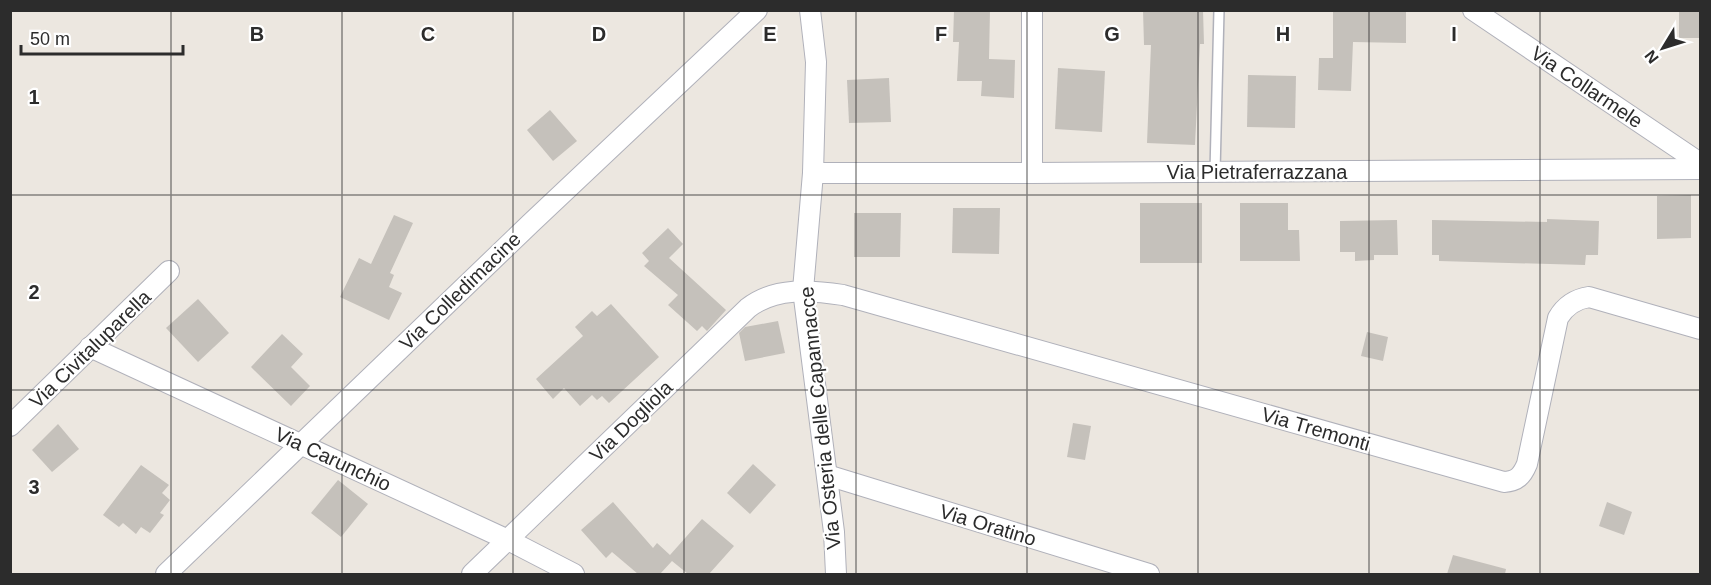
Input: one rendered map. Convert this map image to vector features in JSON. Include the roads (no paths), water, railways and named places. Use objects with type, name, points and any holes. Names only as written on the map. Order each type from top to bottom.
[{"type":"street","name":"Via Colledimacine","points":[[166,574],[757,10]]},
{"type":"street","name":"Via Osteria delle Capannacce","points":[[810,10],[816,62],[813,173],[803,290],[834,532],[836,574]]},
{"type":"street","points":[[1032,10],[1032,173]]},
{"type":"street","name":"Via Collarmele","points":[[1473,10],[1701,163]]},
{"type":"street","name":"Via Pietraferrazzana","points":[[813,173],[1701,169]]},
{"type":"street","name":"Via Civitaluparella","points":[[10,426],[169,271]]},
{"type":"street","name":"Via Tremonti","points":[[803,290],[856,298],[1504,482],[1511,482],[1518,478],[1524,472],[1527,464],[1558,318],[1567,306],[1589,297],[1701,329]]},
{"type":"street","name":"Via Dogliola","points":[[472,574],[748,308],[766,298],[803,290]]},
{"type":"street","name":"Via Carunchio","points":[[90,347],[508,540],[574,574]]},
{"type":"street","name":"Via Oratino","points":[[826,475],[1149,574]]},
{"type":"lane","points":[[1215,172],[1219,10]]}]
